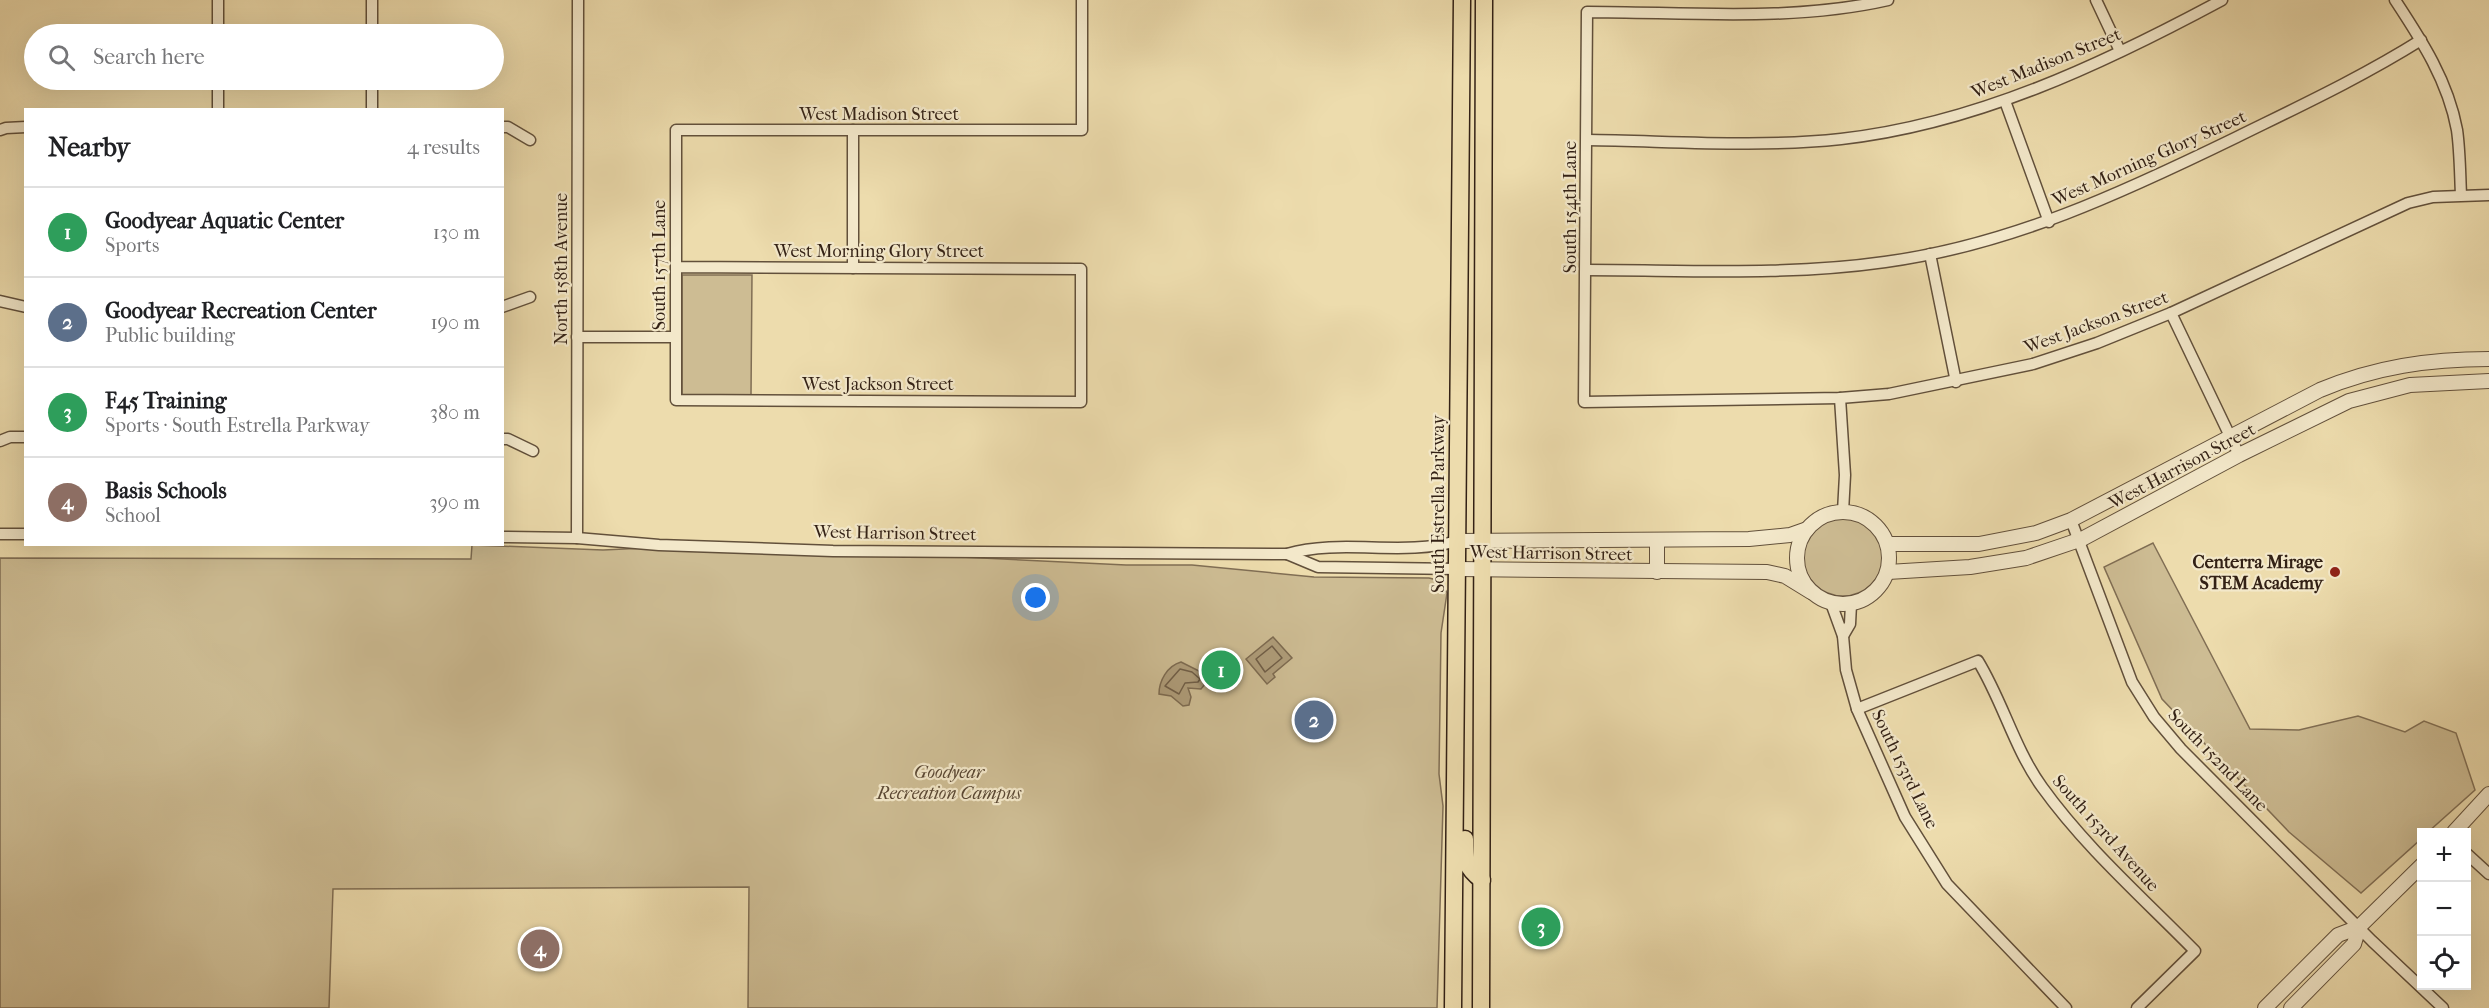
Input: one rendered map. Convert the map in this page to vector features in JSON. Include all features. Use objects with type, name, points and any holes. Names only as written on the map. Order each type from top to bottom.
[{"type":"main road","name":"South Estrella Parkway","points":[[1453,1008],[1462,0]]},
{"type":"main road","points":[[1481,1008],[1484,0]]},
{"type":"main road","points":[[1454,805],[1465,824],[1464,861],[1482,880]]},
{"type":"street","points":[[218,0],[218,24]]},
{"type":"street","points":[[372,0],[372,24]]},
{"type":"street","name":"North 158th Avenue","points":[[577,538],[578,0]]},
{"type":"street","name":"West Madison Street","points":[[676,130],[1082,130],[1082,0]]},
{"type":"street","name":"South 154th Lane","points":[[1584,402],[1587,270],[1587,12],[1769,13],[1835,8],[1888,0]]},
{"type":"street","points":[[2096,0],[2120,51]]},
{"type":"street","name":"West Madison Street","points":[[1587,140],[1773,142],[1839,139],[1897,130],[2005,101],[2120,51],[2222,0]]},
{"type":"street","points":[[2395,0],[2431,56],[2454,120],[2461,195]]},
{"type":"street","name":"West Morning Glory Street","points":[[1587,270],[1831,269],[1930,254],[2000,238],[2049,222],[2170,170],[2366,74],[2421,40]]},
{"type":"street","points":[[218,90],[218,108]]},
{"type":"street","points":[[372,90],[372,108]]},
{"type":"street","points":[[2005,101],[2049,222]]},
{"type":"street","points":[[504,127],[530,140]]},
{"type":"street","points":[[0,130],[24,128]]},
{"type":"street","name":"South 157th Lane","points":[[676,130],[676,400]]},
{"type":"street","points":[[853,130],[853,268]]},
{"type":"street","name":"West Jackson Street","points":[[1584,402],[1840,398],[1889,394],[1956,382],[2033,364],[2097,343],[2171,313],[2408,203],[2461,195],[2489,195]]},
{"type":"street","points":[[1930,254],[1956,382]]},
{"type":"street","name":"West Morning Glory Street","points":[[676,267],[1081,269],[1081,402]]},
{"type":"street","points":[[504,306],[530,297]]},
{"type":"street","points":[[0,301],[24,307]]},
{"type":"street","points":[[2171,313],[2239,455]]},
{"type":"street","points":[[578,338],[675,338]]},
{"type":"street","name":"West Harrison Street","points":[[1888,544],[1979,544],[2036,533],[2071,520],[2229,437],[2350,378],[2410,363],[2489,359]]},
{"type":"street","name":"West Harrison Street","points":[[1888,572],[1921,572],[1981,566],[2026,558],[2077,541],[2239,455],[2349,401],[2410,385],[2489,381]]},
{"type":"street","points":[[1840,398],[1845,475],[1843,512]]},
{"type":"street","name":"West Jackson Street","points":[[676,400],[1081,402]]},
{"type":"street","points":[[0,441],[10,437],[24,437]]},
{"type":"street","points":[[504,439],[533,451]]},
{"type":"street","points":[[1843,512],[1857,514],[1871,520],[1881,531],[1888,544],[1890,558],[1888,572],[1882,585],[1871,596],[1851,604],[1831,603],[1811,592],[1800,575],[1796,554],[1807,529],[1829,514],[1843,512]]},
{"type":"street","name":"South 152nd Lane","points":[[2071,520],[2132,682],[2154,717],[2181,749],[2358,927],[2443,1008]]},
{"type":"street","name":"West Harrison Street","points":[[504,537],[577,538],[659,545],[833,551],[1287,554],[1308,548],[1433,548],[1457,541],[1483,540],[1657,541],[1770,538],[1807,529]]},
{"type":"street","points":[[0,534],[24,534]]},
{"type":"street","points":[[1657,541],[1657,572]]},
{"type":"street","name":"West Harrison Street","points":[[1287,554],[1318,567],[1767,572],[1785,576],[1811,592]]},
{"type":"street","name":"South 153rd Lane","points":[[1831,603],[1843,636],[1846,670],[1857,709],[1905,817],[1947,884],[2066,1008]]},
{"type":"street","name":"South 153rd Lane","points":[[1843,636],[1850,624],[1851,604]]},
{"type":"street","name":"South 153rd Avenue","points":[[1857,709],[1978,661],[1990,680],[2021,754],[2042,788],[2084,838],[2195,951],[2137,1008]]},
{"type":"street","points":[[2458,828],[2489,794]]},
{"type":"street","points":[[2471,858],[2489,874]]},
{"type":"street","points":[[2265,1008],[2338,934],[2358,927],[2417,869]]},
{"type":"street","points":[[2291,1008],[2354,944],[2358,927]]},
{"type":"green space","points":[[682,275],[752,275],[751,395],[682,395]]},
{"type":"green space","points":[[1835,516],[1851,516],[1872,527],[1883,548],[1883,564],[1872,585],[1851,596],[1835,596],[1821,590],[1809,578],[1803,564],[1803,548],[1809,534],[1821,522]]},
{"type":"green space","points":[[2153,543],[2250,729],[2299,730],[2358,716],[2405,732],[2424,721],[2456,733],[2475,790],[2432,828],[2417,828],[2417,843],[2361,893],[2289,832],[2162,699],[2104,567]]},
{"type":"green space","name":"Goodyear Recreation Campus","points":[[472,546],[603,550],[688,546],[1126,565],[1192,565],[1314,577],[1429,578],[1441,581],[1447,593],[1441,633],[1439,774],[1443,806],[1437,1008],[748,1008],[749,887],[333,889],[329,1008],[0,1008],[0,558],[471,559]]},
{"type":"water","points":[[1273,637],[1292,658],[1273,674],[1275,677],[1267,684],[1246,659]]},
{"type":"water","points":[[1181,662],[1211,677],[1201,689],[1188,688],[1191,697],[1189,705],[1183,706],[1171,696],[1159,694],[1160,684],[1165,675]]},
{"type":"place","name":"Centerra Mirage STEM Academy","points":[[2335,572]]},
{"type":"place","name":"Goodyear Aquatic Center","points":[[1221,670]]},
{"type":"place","name":"Goodyear Recreation Center","points":[[1314,720]]},
{"type":"place","name":"F45 Training","points":[[1541,927]]},
{"type":"place","name":"Basis Schools","points":[[540,949]]}]
